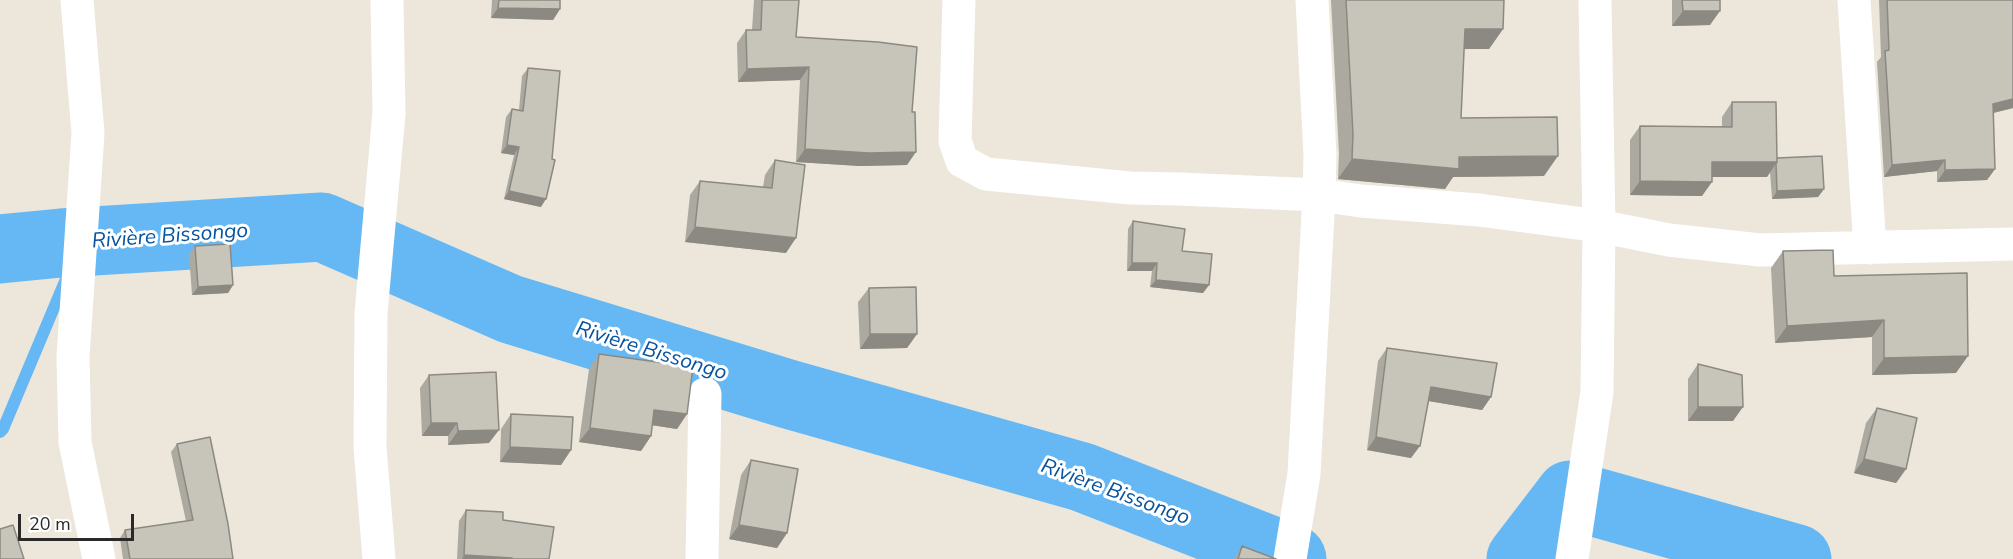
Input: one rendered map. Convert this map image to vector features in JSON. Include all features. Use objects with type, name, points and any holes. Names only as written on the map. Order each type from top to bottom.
[{"type":"street","points":[[77,0],[88,133],[73,357],[75,442],[99,559]]},
{"type":"street","points":[[378,559],[370,447],[371,314],[389,113],[387,0]]},
{"type":"street","points":[[959,0],[955,141],[962,161],[986,174],[1084,185],[1319,195],[1361,201],[1479,210],[1599,226],[1669,240],[1760,250],[2013,244]]},
{"type":"street","points":[[1290,559],[1304,474],[1319,195],[1320,155],[1312,0]]},
{"type":"street","points":[[1572,559],[1596,392],[1599,226],[1595,0]]},
{"type":"street","points":[[1854,0],[1870,248]]},
{"type":"street","points":[[702,559],[705,394]]},
{"type":"building","points":[[499,0],[560,0],[560,9],[498,8]]},
{"type":"building","points":[[762,0],[799,0],[796,37],[917,47],[912,112],[915,112],[916,152],[869,153],[805,149],[809,67],[747,69],[746,30],[761,30]]},
{"type":"building","points":[[1346,0],[1504,0],[1503,29],[1465,29],[1461,118],[1557,117],[1558,156],[1459,157],[1459,169],[1352,159],[1353,134]]},
{"type":"building","points":[[1682,0],[1720,0],[1720,11],[1683,11]]},
{"type":"building","points":[[1887,0],[2013,0],[2013,99],[1993,104],[1995,169],[1945,170],[1945,160],[1892,165],[1885,51],[1889,50]]},
{"type":"building","points":[[528,68],[560,71],[552,159],[555,160],[546,199],[509,191],[519,147],[507,145],[512,109],[523,111]]},
{"type":"building","points":[[1732,102],[1776,102],[1777,162],[1712,162],[1712,182],[1640,181],[1640,126],[1732,127]]},
{"type":"building","points":[[1822,156],[1824,189],[1777,191],[1777,158]]},
{"type":"building","points":[[775,160],[805,165],[796,238],[695,227],[700,181],[772,188]]},
{"type":"building","points":[[1133,221],[1185,229],[1182,251],[1212,254],[1209,285],[1156,280],[1157,263],[1132,263]]},
{"type":"building","points":[[230,244],[233,285],[198,287],[195,246]]},
{"type":"building","points":[[1833,250],[1834,276],[1967,273],[1968,356],[1884,358],[1884,320],[1787,326],[1783,251]]},
{"type":"building","points":[[916,287],[917,334],[870,334],[869,288]]},
{"type":"building","points":[[1387,348],[1497,363],[1491,397],[1431,387],[1420,446],[1376,437]]},
{"type":"building","points":[[599,354],[693,367],[687,414],[654,410],[651,436],[590,428]]},
{"type":"building","points":[[1698,364],[1742,375],[1743,407],[1698,407]]},
{"type":"building","points":[[496,372],[499,430],[458,431],[457,423],[431,423],[429,375]]},
{"type":"building","points":[[1877,408],[1917,418],[1906,469],[1864,459]]},
{"type":"building","points":[[511,414],[573,417],[571,450],[510,447]]},
{"type":"building","points":[[210,437],[233,559],[130,559],[125,530],[193,520],[177,444]]},
{"type":"building","points":[[751,460],[798,469],[787,533],[739,525]]},
{"type":"building","points":[[466,510],[503,512],[503,520],[554,527],[549,559],[464,555]]},
{"type":"building","points":[[13,525],[24,559],[0,559],[0,529]]},
{"type":"building","points":[[1242,546],[1276,559],[1238,559]]},
{"type":"waterway","name":"Rivière Bissongo","points":[[0,249],[61,243],[322,227],[510,309],[788,394],[1082,477],[1292,559]]},
{"type":"waterway","points":[[0,432],[66,279]]},
{"type":"waterway","name":"Rivière Bissongo","points":[[1521,559],[1570,495],[1797,559]]}]
